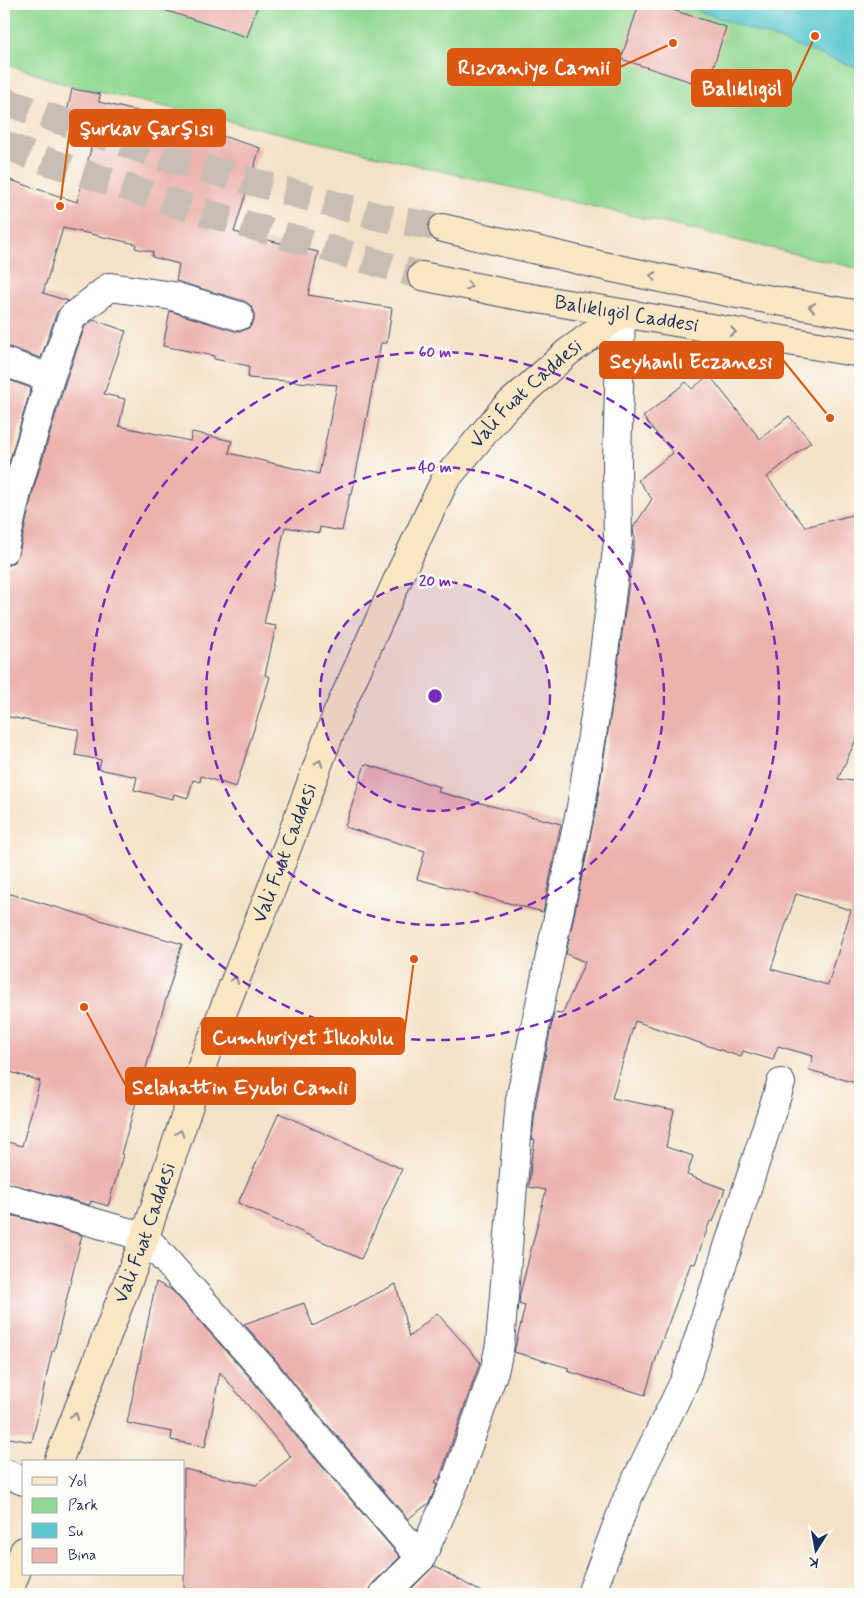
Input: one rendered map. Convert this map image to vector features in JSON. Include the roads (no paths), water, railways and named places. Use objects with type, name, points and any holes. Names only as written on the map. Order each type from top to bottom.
[{"type":"main road","name":"Balıklıgöl Caddesi","points":[[443,228],[654,277],[737,294],[860,315]]},
{"type":"main road","name":"Balıklıgöl Caddesi","points":[[422,276],[621,314],[860,353]]},
{"type":"main road","name":"Vali Fuat Caddesi","points":[[59,1460],[145,1237],[206,1054],[338,714],[402,570],[445,480],[503,410],[568,352],[621,314]]},
{"type":"main road","points":[[8,1594],[22,1556]]},
{"type":"street","points":[[4,550],[19,484],[50,378],[72,317],[110,287],[173,296],[239,316]]},
{"type":"street","points":[[384,1594],[421,1558],[456,1480],[495,1368],[500,1344],[520,1100],[581,807],[601,677],[618,542],[617,461],[621,314]]},
{"type":"street","points":[[4,362],[50,378]]},
{"type":"street","points":[[592,1594],[627,1499],[685,1380],[781,1083]]},
{"type":"street","points":[[4,1197],[145,1237],[263,1369],[308,1426],[421,1558]]},
{"type":"street","points":[[4,1473],[22,1480]]},
{"type":"water","points":[[680,4],[860,4],[860,69]]},
{"type":"tunnel","points":[[4,101],[170,159],[379,217],[443,228]]},
{"type":"tunnel","points":[[4,144],[29,155],[183,206],[422,276]]},
{"type":"place","name":"Balıklıgöl","points":[[815,36]]},
{"type":"place","name":"Rızvaniye Camii","points":[[673,43]]},
{"type":"place","name":"Şurkav Çarşısı","points":[[60,206]]},
{"type":"place","name":"Seyhanlı Eczanesi","points":[[830,418]]},
{"type":"place","name":"Cumhuriyet İlkokulu","points":[[414,959]]},
{"type":"place","name":"Selahattin Eyubi Camii","points":[[84,1007]]}]
